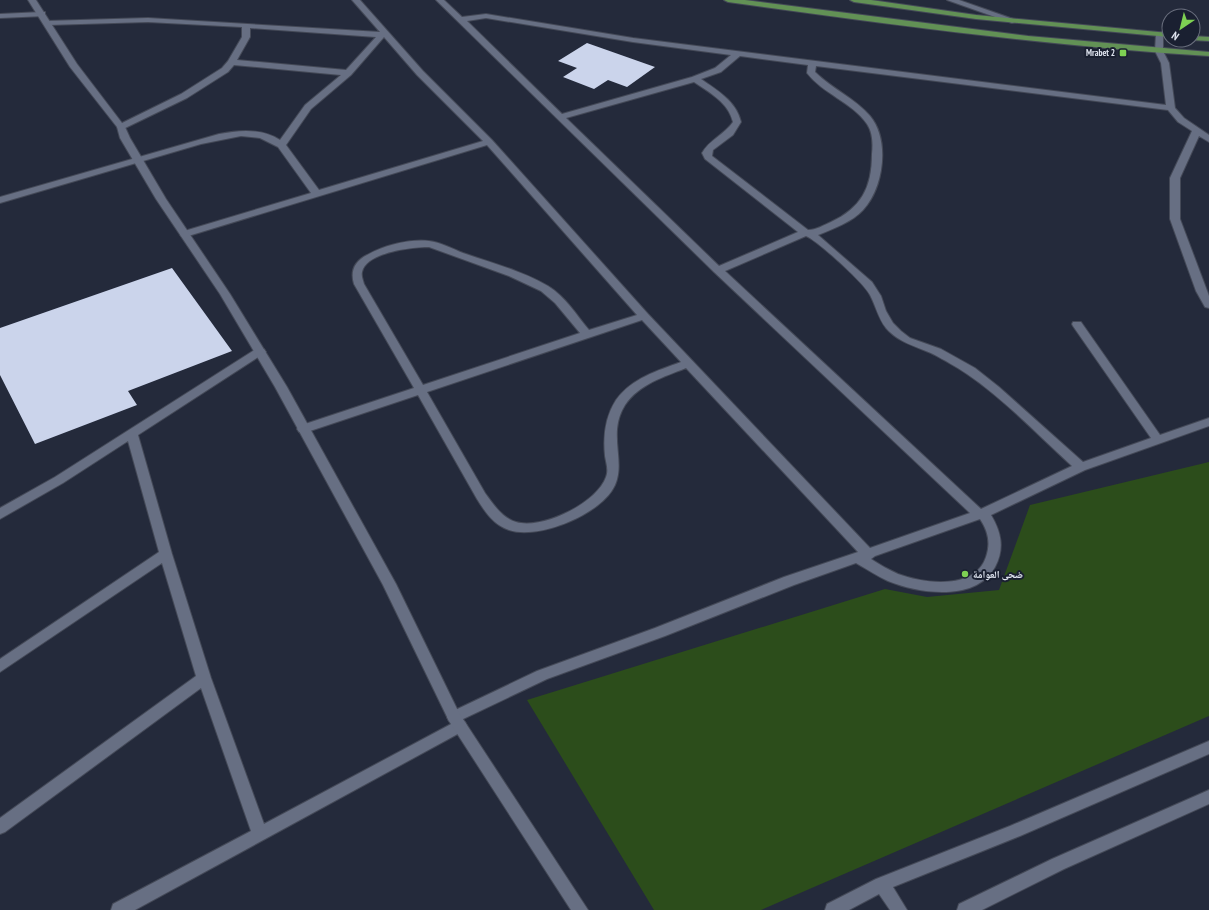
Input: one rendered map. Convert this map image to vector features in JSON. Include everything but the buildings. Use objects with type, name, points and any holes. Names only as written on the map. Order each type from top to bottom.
[{"type":"main road","points":[[728,0],[971,33],[1159,51],[1209,54]]},
{"type":"main road","points":[[854,0],[1015,21],[1161,34]]},
{"type":"street","points":[[32,0],[45,18],[73,65],[121,126],[161,199],[260,352],[389,584],[457,721],[580,910]]},
{"type":"street","points":[[356,0],[384,35],[489,142],[644,316],[879,571],[896,578],[918,584],[940,587],[977,580],[988,568],[995,551],[995,536],[992,526],[981,514],[718,270],[440,0]]},
{"type":"street","points":[[951,0],[1015,21]]},
{"type":"street","points":[[0,16],[148,20],[314,29],[384,35]]},
{"type":"street","points":[[461,20],[486,16],[633,40],[1172,108]]},
{"type":"street","points":[[121,126],[184,96],[225,70],[232,62],[246,37],[246,25]]},
{"type":"street","points":[[281,145],[308,107],[348,73],[384,35]]},
{"type":"street","points":[[1161,45],[1159,51],[1165,63],[1172,108],[1181,120],[1209,139]]},
{"type":"street","points":[[560,117],[694,79],[718,70],[738,53]]},
{"type":"street","points":[[232,62],[348,73]]},
{"type":"street","points":[[718,270],[850,216],[859,209],[866,200],[875,178],[877,146],[876,133],[870,122],[845,100],[826,87],[812,73],[812,63]]},
{"type":"street","points":[[694,79],[717,95],[733,111],[736,118],[734,129],[709,149],[707,153],[708,157],[853,269],[868,284],[876,296],[881,311],[889,325],[897,333],[906,340],[949,358],[971,371],[995,390],[1081,467]]},
{"type":"street","points":[[1197,130],[1175,178],[1175,219],[1200,291],[1209,305]]},
{"type":"street","points":[[0,200],[198,142],[240,134],[255,134],[267,137],[281,145],[317,194]]},
{"type":"street","points":[[185,234],[489,142]]},
{"type":"street","points":[[587,335],[559,301],[545,289],[513,274],[430,244],[420,243],[378,253],[367,258],[360,264],[356,273],[359,284],[420,392],[469,473],[479,493],[492,511],[512,527],[523,529],[534,528],[574,514],[592,504],[613,476],[609,436],[611,424],[617,408],[636,386],[688,363]]},
{"type":"street","points":[[303,430],[644,316]]},
{"type":"street","points":[[1077,324],[1158,440]]},
{"type":"street","points":[[0,514],[260,352]]},
{"type":"street","points":[[119,910],[260,834],[457,721],[542,675],[660,632],[789,581],[981,514],[1081,467],[1209,422]]},
{"type":"street","points":[[132,433],[166,554],[204,678],[260,834]]},
{"type":"street","points":[[0,666],[166,554]]},
{"type":"street","points":[[0,827],[204,678]]},
{"type":"street","points":[[833,910],[882,884],[1015,831],[1209,747]]},
{"type":"street","points":[[965,910],[1058,864],[1209,797]]},
{"type":"street","points":[[882,884],[899,910]]},
{"type":"green space","points":[[1209,462],[1209,716],[761,910],[654,910],[527,700],[885,589],[927,597],[999,590],[1030,505]]},
{"type":"place","name":"Mrabet 2","points":[[1123,53]]},
{"type":"place","name":"ضحى العوامة","points":[[965,574]]}]
